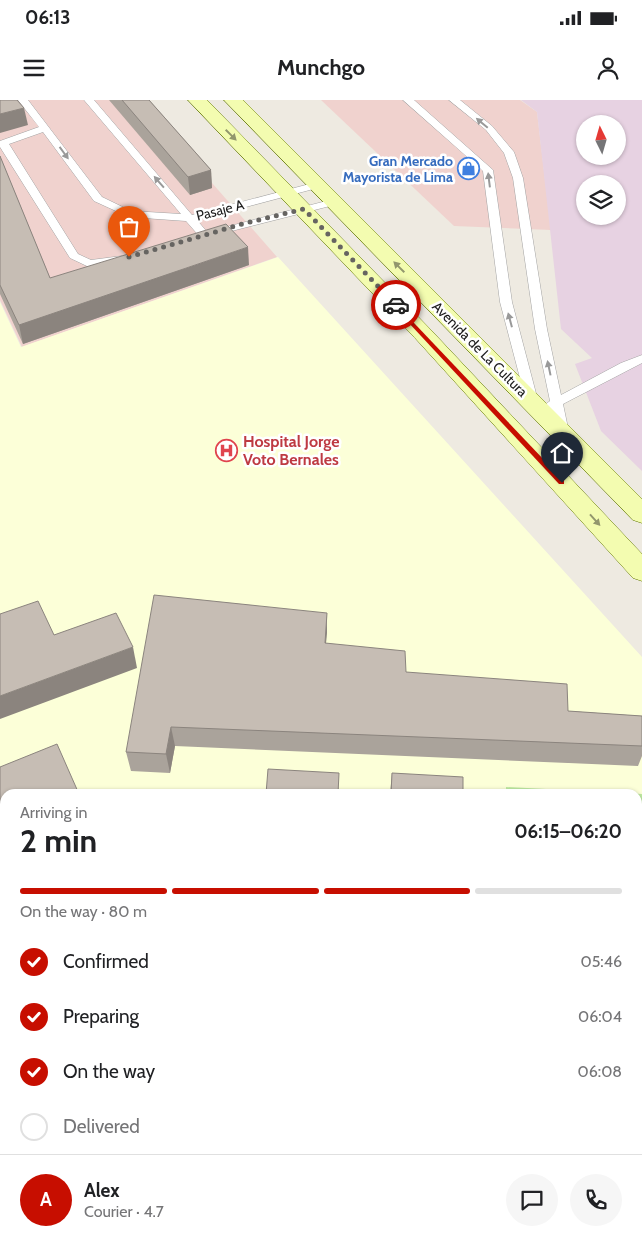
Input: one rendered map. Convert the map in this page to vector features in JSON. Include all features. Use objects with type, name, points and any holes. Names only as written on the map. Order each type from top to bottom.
[{"type":"main road","name":"Avenida de La Cultura","points":[[197,100],[289,193],[508,424],[642,571]]},
{"type":"main road","name":"Avenida de La Cultura","points":[[233,100],[334,202],[543,405],[564,433],[642,514]]},
{"type":"main road","points":[[508,424],[543,405]]},
{"type":"lane","name":"Pasaje A","points":[[23,100],[98,199],[129,214],[191,218],[317,184]]},
{"type":"lane","points":[[89,100],[191,218]]},
{"type":"lane","points":[[408,100],[488,170],[506,302],[543,405]]},
{"type":"lane","points":[[454,100],[489,128],[509,152],[518,178],[540,329],[543,405]]},
{"type":"lane","points":[[46,128],[1,144],[74,256],[89,264],[114,261],[132,256]]},
{"type":"lane","name":"Pasaje A","points":[[191,218],[199,237],[334,202]]},
{"type":"lane","points":[[543,405],[642,359]]},
{"type":"shaded area","points":[[0,100],[139,100],[277,257],[22,347],[0,300]]},
{"type":"shaded area","name":"Gran Mercado Mayorista de Lima","points":[[321,100],[520,100],[537,112],[551,230],[454,226]]},
{"type":"shaded area","points":[[521,100],[642,100],[642,471],[601,431],[575,364],[592,358],[561,329],[537,112]]},
{"type":"shaded area","name":"Hospital Jorge Voto Bernales","points":[[278,257],[642,657],[642,789],[0,789],[0,302],[21,347]]},
{"type":"green space","points":[[506,787],[545,789],[506,789]]},
{"type":"building","points":[[0,100],[17,100],[24,108],[0,114]]},
{"type":"building","points":[[122,100],[149,100],[211,170],[188,177]]},
{"type":"building","points":[[0,156],[50,278],[226,224],[248,247],[19,325],[0,285]]},
{"type":"building","points":[[154,595],[327,613],[325,643],[405,651],[406,672],[567,684],[568,711],[642,716],[642,746],[171,727],[166,754],[126,752]]},
{"type":"building","points":[[38,601],[54,635],[116,613],[133,647],[0,696],[0,614]]},
{"type":"building","points":[[57,744],[77,789],[0,789],[0,767]]},
{"type":"building","points":[[268,769],[339,773],[338,789],[266,789]]},
{"type":"building","points":[[392,773],[463,777],[463,789],[391,789]]},
{"type":"way so far","points":[[129,257],[246,223],[304,209],[396,305]]},
{"type":"place","name":"Gran Mercado Mayorista de Lima","points":[[469,169]]},
{"type":"place","name":"Hospital Jorge Voto Bernales","points":[[227,450]]},
{"type":"route","points":[[396,305],[562,483]]}]
